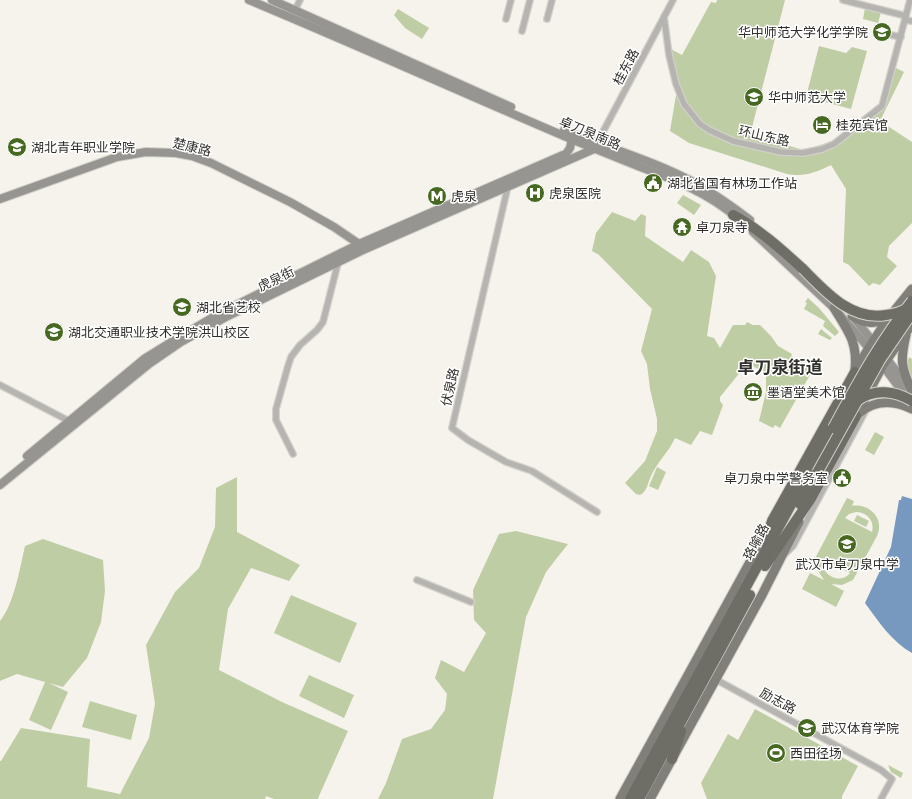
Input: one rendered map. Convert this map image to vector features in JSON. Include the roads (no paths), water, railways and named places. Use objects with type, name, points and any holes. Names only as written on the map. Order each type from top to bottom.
[{"type":"highway","points":[[733,215],[762,234],[803,269],[833,299],[842,305],[857,312],[885,316],[902,311],[912,305]]},
{"type":"highway","name":"珞喻路","points":[[639,799],[761,567],[776,532],[870,360],[894,324],[912,301]]},
{"type":"highway","name":"珞喻路","points":[[630,799],[704,662],[817,473],[880,360],[912,313]]},
{"type":"highway","points":[[761,567],[772,521],[855,372]]},
{"type":"highway","points":[[833,428],[855,402],[871,394],[883,392],[891,393],[903,396],[912,401]]},
{"type":"highway","points":[[761,567],[810,500],[856,416]]},
{"type":"highway","points":[[672,759],[689,706]]},
{"type":"main road","name":"卓刀泉南路","points":[[249,0],[572,139],[669,171],[696,184],[722,199],[789,252],[852,316],[885,362]]},
{"type":"main road","name":"卓刀泉南路","points":[[272,0],[518,110],[593,146],[677,182],[707,198],[733,215],[784,260],[871,344]]},
{"type":"main road","points":[[566,154],[570,148],[572,139]]},
{"type":"main road","name":"虎泉街","points":[[0,478],[144,359],[222,312],[566,154],[593,146]]},
{"type":"main road","name":"虎泉街","points":[[0,485],[150,364],[180,342],[266,296],[338,263],[361,247],[508,186],[593,146]]},
{"type":"main road","name":"楚康路","points":[[0,199],[117,157],[146,152],[176,153],[192,156],[211,163],[290,202],[334,227],[361,247]]},
{"type":"main road","points":[[855,372],[871,344],[890,316],[912,289]]},
{"type":"main road","points":[[834,308],[853,342],[856,353],[855,372]]},
{"type":"main road","points":[[852,316],[865,322],[874,323],[890,316]]},
{"type":"main road","points":[[856,416],[866,404],[885,362],[909,327]]},
{"type":"main road","points":[[909,327],[902,361],[903,370],[912,391]]},
{"type":"main road","points":[[885,362],[912,391]]},
{"type":"main road","points":[[885,362],[912,405]]},
{"type":"main road","points":[[846,388],[854,387],[859,389],[866,404]]},
{"type":"main road","points":[[866,404],[886,402],[899,404],[912,409]]},
{"type":"main road","points":[[650,799],[762,595],[810,500]]},
{"type":"main road","points":[[620,799],[772,521]]},
{"type":"street","points":[[295,10],[300,0]]},
{"type":"street","points":[[506,19],[511,0]]},
{"type":"street","points":[[522,31],[530,0]]},
{"type":"street","points":[[547,19],[552,0]]},
{"type":"street","name":"桂东路","points":[[593,146],[673,0]]},
{"type":"street","points":[[842,0],[912,21]]},
{"type":"street","name":"环山东路","points":[[664,17],[669,55],[676,84],[684,104],[700,124],[709,130],[733,141],[795,154],[812,152],[828,147],[843,138],[879,109],[883,103],[910,0]]},
{"type":"street","points":[[891,35],[901,37]]},
{"type":"street","name":"伏泉路","points":[[508,186],[452,428],[468,440],[506,462],[532,471],[597,512]]},
{"type":"street","points":[[293,454],[276,420],[276,409],[291,357],[300,345],[317,330],[323,322],[338,263]]},
{"type":"street","points":[[0,384],[69,421]]},
{"type":"street","points":[[782,556],[793,546],[866,404]]},
{"type":"street","points":[[417,580],[471,602]]},
{"type":"street","name":"励志路","points":[[715,679],[881,770],[892,779],[880,799]]},
{"type":"water","points":[[902,496],[912,499],[912,653],[892,637],[880,624],[865,603],[891,547],[899,500],[901,500]]},
{"type":"place","name":"华中师范大学化学学院","points":[[882,32]]},
{"type":"place","name":"华中师范大学","points":[[754,97]]},
{"type":"place","name":"桂苑宾馆","points":[[822,125]]},
{"type":"place","name":"湖北青年职业学院","points":[[17,147]]},
{"type":"place","name":"湖北省国有林场工作站","points":[[653,183]]},
{"type":"place","name":"虎泉医院","points":[[535,193]]},
{"type":"place","name":"虎泉","points":[[437,196]]},
{"type":"place","name":"卓刀泉寺","points":[[682,227]]},
{"type":"place","name":"湖北省艺校","points":[[182,307]]},
{"type":"place","name":"湖北交通职业技术学院洪山校区","points":[[54,332]]},
{"type":"place","name":"墨语堂美术馆","points":[[753,392]]},
{"type":"place","name":"卓刀泉中学警务室","points":[[842,478]]},
{"type":"place","name":"武汉市卓刀泉中学","points":[[847,544]]},
{"type":"place","name":"武汉体育学院","points":[[807,728]]},
{"type":"place","name":"西田径场","points":[[776,753]]},
{"type":"district","name":"卓刀泉街道","points":[[780,367]]}]
